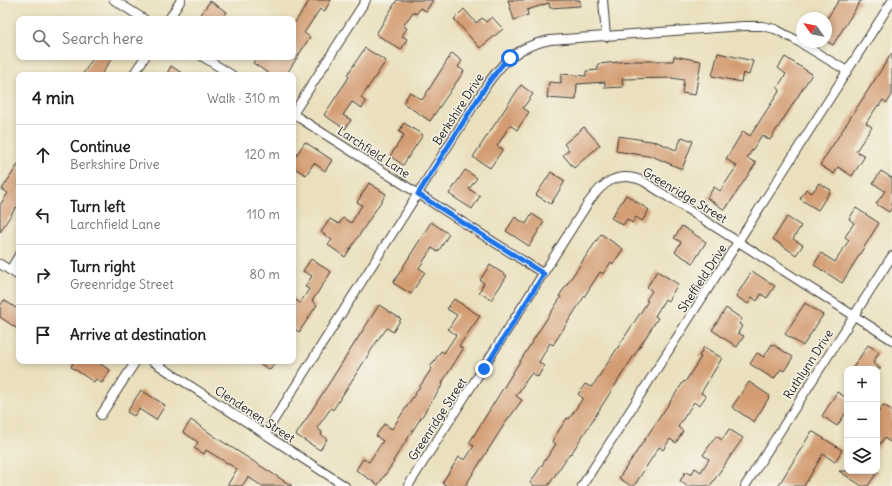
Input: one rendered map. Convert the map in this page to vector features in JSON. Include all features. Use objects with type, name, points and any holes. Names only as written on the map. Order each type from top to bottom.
[{"type":"street","points":[[114,0],[139,16]]},
{"type":"street","points":[[171,16],[181,0]]},
{"type":"street","points":[[296,109],[366,0]]},
{"type":"street","points":[[603,0],[606,37]]},
{"type":"street","name":"Sheffield Drive","points":[[582,486],[892,1]]},
{"type":"street","name":"Berkshire Drive","points":[[265,434],[488,83],[502,65],[523,48],[539,42],[560,39],[606,37],[743,26],[762,26],[782,32],[847,71]]},
{"type":"street","points":[[136,72],[143,60]]},
{"type":"street","points":[[208,60],[227,72]]},
{"type":"street","name":"Larchfield Lane","points":[[296,116],[544,274]]},
{"type":"street","name":"Greenridge Street","points":[[408,486],[594,196],[611,180],[630,177],[642,181],[892,340]]},
{"type":"street","name":"Ruthlynn Drive","points":[[745,486],[892,256]]},
{"type":"street","points":[[10,270],[16,260]]},
{"type":"street","points":[[0,264],[16,274]]},
{"type":"street","points":[[101,415],[134,364]]},
{"type":"street","name":"Clendenen Street","points":[[157,364],[345,486]]},
{"type":"building","points":[[310,0],[331,0],[324,12],[320,9],[304,33],[310,37],[296,59],[296,21]]},
{"type":"building","points":[[397,0],[433,0],[426,11],[421,8],[416,14],[413,12],[403,26],[407,28],[402,36],[407,39],[401,50],[376,34]]},
{"type":"building","points":[[508,0],[580,0],[580,6],[550,8],[549,3],[527,10],[528,15],[514,20]]},
{"type":"building","points":[[839,0],[861,0],[833,45],[832,44],[831,12]]},
{"type":"building","points":[[210,1],[227,12],[224,16],[200,16]]},
{"type":"building","points":[[464,9],[476,23],[482,18],[486,22],[492,17],[503,29],[480,48],[454,19]]},
{"type":"building","points":[[365,48],[386,61],[361,98],[366,102],[362,108],[352,102],[343,115],[351,120],[345,129],[324,115],[349,77],[347,75]]},
{"type":"building","points":[[452,53],[462,61],[458,67],[464,71],[430,121],[403,103],[410,92],[422,100]]},
{"type":"building","points":[[718,53],[753,61],[749,75],[743,73],[741,82],[712,76]]},
{"type":"building","points":[[892,53],[892,95],[887,103],[883,100],[879,106],[878,105],[866,123],[872,127],[856,151],[865,156],[852,176],[838,167],[834,174],[820,165]]},
{"type":"building","points":[[674,56],[701,61],[695,95],[682,93],[684,80],[672,78],[622,79],[623,87],[605,88],[605,82],[577,84],[576,100],[547,98],[549,82],[561,83],[561,74],[586,76],[586,71],[598,70],[598,64],[630,61],[673,61]]},
{"type":"building","points":[[785,57],[812,74],[770,140],[762,135],[747,158],[756,163],[725,210],[707,198],[714,187],[720,191],[737,166],[726,159],[743,131],[750,136],[780,90],[777,88],[786,74],[778,68]]},
{"type":"building","points":[[92,60],[111,60],[103,72],[84,72]]},
{"type":"building","points":[[255,60],[295,60],[288,72],[266,72],[253,63]]},
{"type":"building","points":[[171,66],[180,72],[168,72]]},
{"type":"building","points":[[521,85],[533,94],[523,108],[529,112],[517,130],[510,125],[497,146],[503,149],[490,168],[473,157]]},
{"type":"building","points":[[404,123],[423,135],[403,165],[390,156],[404,135],[399,132]]},
{"type":"building","points":[[584,127],[600,145],[574,168],[563,155],[569,150],[564,144]]},
{"type":"building","points":[[618,136],[657,142],[676,150],[682,137],[693,141],[682,169],[654,157],[616,151]]},
{"type":"building","points":[[305,142],[332,160],[325,171],[314,163],[306,175],[296,169],[296,156]]},
{"type":"building","points":[[16,168],[16,207],[0,232],[0,205],[8,193],[2,189]]},
{"type":"building","points":[[465,170],[477,178],[469,189],[480,196],[472,209],[449,194]]},
{"type":"building","points":[[881,171],[892,178],[892,207],[889,212],[876,204],[885,191],[873,183]]},
{"type":"building","points":[[551,172],[565,181],[551,204],[536,195]]},
{"type":"building","points":[[369,183],[386,194],[345,257],[328,245],[332,240],[321,232],[330,219],[339,224],[343,218],[351,223],[362,205],[357,202]]},
{"type":"building","points":[[819,183],[831,190],[818,210],[800,199],[806,189],[812,193]]},
{"type":"building","points":[[626,195],[649,210],[642,221],[636,217],[632,223],[627,219],[623,225],[611,218]]},
{"type":"building","points":[[856,208],[879,223],[842,283],[814,265],[821,253],[835,262],[849,240],[845,237],[854,223],[849,219]]},
{"type":"building","points":[[532,214],[544,222],[529,246],[506,231],[515,217],[526,224]]},
{"type":"building","points":[[787,217],[801,226],[793,239],[803,245],[796,255],[773,239]]},
{"type":"building","points":[[431,222],[449,234],[438,252],[432,248],[419,268],[425,272],[411,294],[393,283]]},
{"type":"building","points":[[682,226],[706,242],[693,263],[675,252],[681,242],[674,238]]},
{"type":"building","points":[[601,234],[623,249],[613,264],[611,262],[603,274],[600,272],[553,345],[550,343],[539,362],[544,366],[538,377],[532,373],[528,378],[516,396],[522,400],[509,417],[465,486],[447,486],[442,483],[459,457],[465,460],[474,446],[469,443],[561,297],[559,296]]},
{"type":"building","points":[[311,259],[331,272],[312,301],[317,305],[299,332],[296,330],[296,300],[300,303],[309,289],[305,287],[312,276],[303,271]]},
{"type":"building","points":[[490,265],[507,276],[491,300],[479,292],[484,283],[480,280]]},
{"type":"building","points":[[657,271],[678,284],[668,301],[665,299],[655,316],[658,318],[571,454],[570,453],[548,486],[535,486],[530,483],[556,444],[552,441],[567,418],[569,419],[583,398],[578,394],[585,384],[591,387],[596,381],[648,301],[646,300],[652,291],[647,287]]},
{"type":"building","points":[[752,271],[775,286],[767,298],[761,294],[757,301],[752,297],[748,304],[736,296]]},
{"type":"building","points":[[454,299],[480,316],[459,346],[463,349],[442,383],[443,384],[378,485],[356,470],[363,459],[369,462],[383,441],[376,436],[384,424],[392,429],[432,368],[430,367],[441,351],[444,353],[456,335],[448,329],[457,315],[447,309]]},
{"type":"building","points":[[4,300],[16,308],[16,328],[0,317],[0,306]]},
{"type":"building","points":[[805,303],[823,315],[803,346],[785,334]]},
{"type":"building","points":[[379,305],[401,319],[393,332],[387,328],[381,335],[333,410],[331,408],[317,428],[322,432],[321,435],[327,439],[320,450],[296,435]]},
{"type":"building","points":[[726,308],[742,319],[739,324],[742,326],[738,333],[744,336],[737,347],[712,330]]},
{"type":"building","points":[[772,344],[793,357],[784,371],[781,369],[774,379],[750,364],[757,353],[764,357]]},
{"type":"building","points":[[868,345],[879,352],[873,363],[877,366],[854,366]]},
{"type":"building","points":[[704,347],[722,358],[701,393],[706,396],[699,406],[694,402],[678,427],[683,431],[676,443],[670,439],[663,450],[659,447],[634,486],[631,486],[619,478],[684,381],[685,382],[701,357],[699,356]]},
{"type":"building","points":[[72,364],[100,364],[110,370],[102,383],[96,379],[94,382],[71,367]]},
{"type":"building","points":[[261,364],[274,364],[270,370]]},
{"type":"building","points":[[749,382],[770,396],[754,422],[732,407]]},
{"type":"building","points":[[141,390],[165,405],[156,420],[139,409],[134,416],[127,412]]},
{"type":"building","points":[[837,392],[844,396],[844,416],[837,426],[822,416]]},
{"type":"building","points":[[883,405],[892,410],[892,443],[884,438],[880,444],[880,410]]},
{"type":"building","points":[[191,420],[292,486],[262,486],[248,477],[242,486],[227,486],[237,469],[206,450],[204,454],[194,448],[198,442],[183,432]]},
{"type":"building","points":[[729,429],[743,438],[710,486],[687,486],[680,481],[686,471],[691,475],[695,468],[701,472],[709,459],[703,455],[716,436],[722,440]]},
{"type":"building","points":[[812,431],[842,450],[835,462],[823,454],[804,486],[778,486]]},
{"type":"building","points":[[839,471],[844,471],[844,474],[876,474],[868,486],[862,486]]},
{"type":"route","points":[[484,369],[544,274],[418,194],[488,83],[502,65],[510,58]]}]
